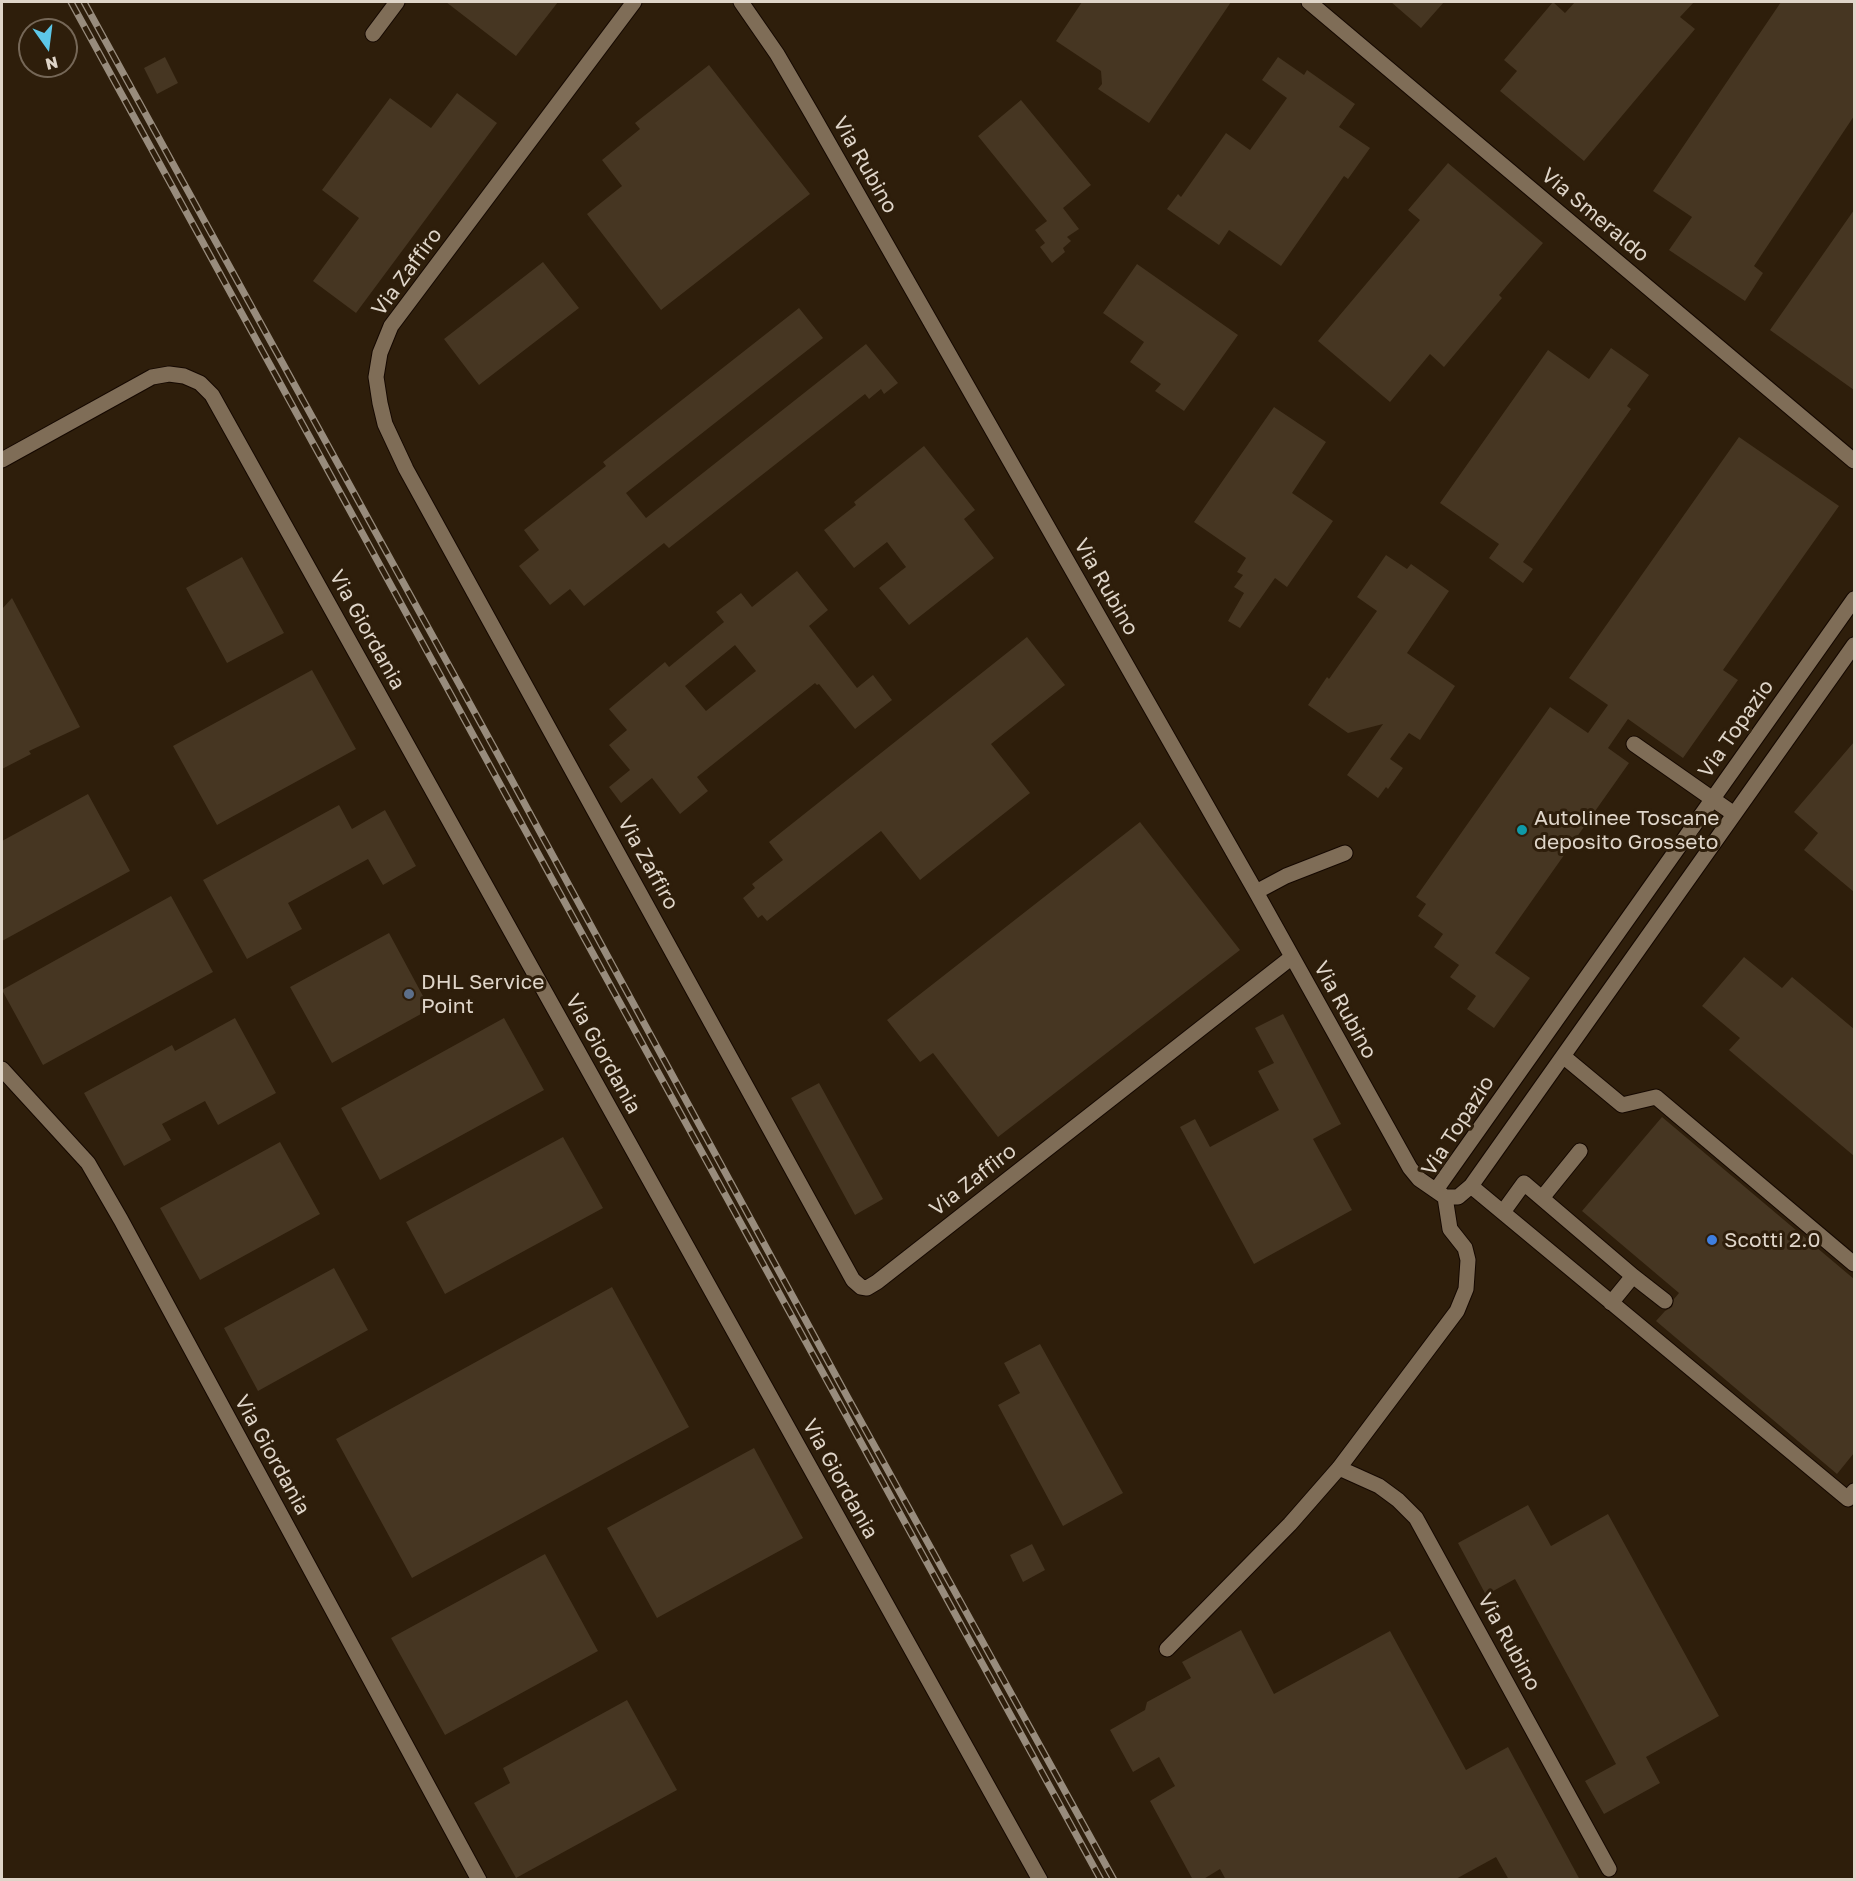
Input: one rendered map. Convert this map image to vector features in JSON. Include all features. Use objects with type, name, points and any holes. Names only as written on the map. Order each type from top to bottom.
[{"type":"street","points":[[373,34],[397,2]]},
{"type":"street","name":"Via Zaffiro","points":[[634,2],[391,326],[380,353],[376,376],[380,403],[385,424],[406,469],[853,1280],[861,1287],[867,1288],[876,1282],[1292,957]]},
{"type":"street","name":"Via Rubino","points":[[741,2],[777,54],[818,124],[1256,892],[1410,1168],[1419,1179],[1441,1194]]},
{"type":"street","name":"Via Smeraldo","points":[[1309,2],[1854,461]]},
{"type":"street","name":"Via Giordania","points":[[2,460],[152,377],[169,374],[184,376],[200,383],[212,395],[1040,1880]]},
{"type":"street","name":"Via Topazio","points":[[1852,652],[1734,814],[1471,1186],[1458,1197],[1441,1194],[1712,799],[1854,599]]},
{"type":"street","points":[[1634,744],[1734,814]]},
{"type":"street","points":[[1256,892],[1286,876],[1345,852]]},
{"type":"street","points":[[1563,1056],[1622,1105],[1656,1097],[1854,1264]]},
{"type":"street","name":"Via Giordania","points":[[2,1069],[88,1163],[479,1880]]},
{"type":"street","points":[[1542,1198],[1581,1151]]},
{"type":"street","points":[[1503,1212],[1524,1184],[1665,1301]]},
{"type":"street","points":[[1471,1186],[1848,1499],[1854,1491]]},
{"type":"street","points":[[1167,1649],[1290,1524],[1339,1468],[1457,1311],[1466,1290],[1468,1260],[1465,1248],[1450,1229],[1441,1194]]},
{"type":"street","points":[[1611,1303],[1634,1276]]},
{"type":"street","name":"Via Rubino","points":[[1339,1468],[1379,1486],[1398,1500],[1416,1518],[1609,1869]]},
{"type":"building","points":[[446,2],[558,2],[516,56]]},
{"type":"building","points":[[1082,2],[1231,2],[1149,123],[1098,89],[1102,84],[1101,71],[1056,41]]},
{"type":"building","points":[[1391,2],[1444,2],[1421,28]]},
{"type":"building","points":[[1553,2],[1565,13],[1575,2],[1694,2],[1680,17],[1695,29],[1584,161],[1500,91],[1517,71],[1504,60]]},
{"type":"building","points":[[1781,2],[1854,2],[1854,116],[1754,266],[1763,273],[1745,301],[1669,250],[1692,217],[1653,191]]},
{"type":"building","points":[[165,57],[178,83],[157,94],[144,68]]},
{"type":"building","points":[[1278,57],[1304,75],[1307,70],[1355,104],[1339,127],[1370,148],[1348,179],[1344,176],[1281,266],[1229,230],[1219,245],[1167,209],[1178,194],[1181,197],[1226,133],[1250,150],[1287,98],[1262,80]]},
{"type":"building","points":[[709,65],[810,194],[661,310],[587,214],[622,186],[602,160],[640,129],[635,123]]},
{"type":"building","points":[[457,93],[497,123],[356,313],[313,281],[359,218],[322,190],[390,98],[431,128]]},
{"type":"building","points":[[1021,100],[1091,185],[1063,208],[1079,229],[1067,237],[1071,241],[1063,248],[1065,252],[1052,263],[1040,247],[1045,243],[1035,230],[1047,221],[978,136]]},
{"type":"building","points":[[1448,163],[1543,243],[1499,295],[1502,298],[1444,367],[1430,354],[1390,402],[1318,341],[1420,220],[1408,210]]},
{"type":"building","points":[[1854,210],[1854,390],[1770,330]]},
{"type":"building","points":[[543,262],[579,308],[479,385],[444,339]]},
{"type":"building","points":[[1137,264],[1238,335],[1184,411],[1155,391],[1161,384],[1130,362],[1144,342],[1103,313]]},
{"type":"building","points":[[799,308],[823,338],[626,493],[646,518],[866,344],[898,383],[884,394],[881,389],[869,399],[865,394],[669,548],[664,543],[584,606],[570,589],[550,605],[519,566],[539,550],[524,530],[606,466],[603,462]]},
{"type":"building","points":[[1611,348],[1649,375],[1627,406],[1631,409],[1523,562],[1533,569],[1523,583],[1489,558],[1499,544],[1440,503],[1548,350],[1589,379]]},
{"type":"building","points":[[1274,407],[1326,442],[1292,493],[1333,521],[1287,587],[1275,578],[1240,628],[1228,621],[1244,593],[1234,587],[1243,575],[1237,572],[1246,558],[1194,522]]},
{"type":"building","points":[[1739,437],[1839,506],[1723,670],[1738,680],[1683,758],[1628,719],[1608,748],[1629,763],[1495,953],[1530,978],[1494,1028],[1467,1009],[1476,996],[1450,977],[1459,965],[1434,947],[1443,934],[1418,916],[1426,904],[1416,897],[1550,707],[1588,733],[1608,705],[1569,678]]},
{"type":"building","points":[[924,446],[975,510],[964,519],[994,558],[909,625],[879,588],[906,567],[887,542],[854,568],[824,530],[856,505],[854,502]]},
{"type":"building","points":[[1386,555],[1407,569],[1411,564],[1449,591],[1407,653],[1455,686],[1420,740],[1409,733],[1390,759],[1403,768],[1388,789],[1386,787],[1378,798],[1347,775],[1383,724],[1348,733],[1308,705],[1377,611],[1357,597]]},
{"type":"building","points":[[242,557],[284,633],[227,663],[186,588]]},
{"type":"building","points":[[797,571],[828,610],[809,626],[857,688],[873,675],[892,700],[855,729],[819,684],[815,683],[697,777],[708,791],[680,814],[652,778],[621,803],[609,787],[630,770],[609,745],[627,730],[609,709],[665,662],[669,667],[724,622],[716,612],[741,593],[752,607]],"holes":[[[735,645],[756,671],[706,711],[685,686]]]},
{"type":"building","points":[[12,598],[80,727],[29,751],[31,754],[2,769],[2,609]]},
{"type":"building","points":[[1027,637],[1065,685],[991,744],[1030,793],[920,880],[881,831],[767,921],[762,915],[758,918],[743,898],[755,888],[752,884],[783,860],[769,842]]},
{"type":"building","points":[[312,670],[356,749],[217,825],[173,746]]},
{"type":"building","points":[[1854,742],[1854,892],[1804,850],[1818,833],[1794,812]]},
{"type":"building","points":[[88,794],[130,871],[2,941],[2,841]]},
{"type":"building","points":[[339,805],[352,829],[385,810],[416,866],[383,885],[368,859],[288,903],[302,929],[247,959],[203,880]]},
{"type":"building","points":[[1140,822],[1240,950],[998,1137],[933,1053],[920,1062],[887,1020]]},
{"type":"building","points":[[171,896],[213,972],[43,1065],[2,990]]},
{"type":"building","points":[[389,933],[430,1009],[332,1063],[290,987]]},
{"type":"building","points":[[1744,957],[1782,988],[1792,977],[1854,1029],[1854,1156],[1729,1050],[1740,1038],[1702,1006]]},
{"type":"building","points":[[1283,1014],[1341,1124],[1313,1139],[1352,1210],[1254,1264],[1180,1127],[1195,1119],[1210,1147],[1279,1110],[1258,1071],[1274,1063],[1255,1028]]},
{"type":"building","points":[[235,1018],[276,1093],[218,1125],[205,1101],[162,1124],[171,1140],[124,1166],[84,1093],[172,1045],[175,1051]]},
{"type":"building","points":[[504,1018],[544,1090],[380,1180],[341,1108]]},
{"type":"building","points":[[819,1083],[883,1199],[855,1215],[791,1098]]},
{"type":"building","points":[[1662,1117],[1854,1279],[1854,1453],[1837,1474],[1656,1321],[1672,1307],[1679,1293],[1582,1211]]},
{"type":"building","points":[[563,1137],[603,1208],[445,1294],[406,1222]]},
{"type":"building","points":[[280,1142],[320,1214],[200,1280],[160,1208]]},
{"type":"building","points":[[334,1268],[368,1330],[258,1391],[224,1328]]},
{"type":"building","points":[[612,1287],[689,1427],[412,1578],[336,1439]]},
{"type":"building","points":[[1040,1344],[1123,1493],[1063,1526],[998,1405],[1020,1393],[1004,1363]]},
{"type":"building","points":[[754,1448],[803,1538],[657,1618],[607,1528]]},
{"type":"building","points":[[1528,1505],[1551,1546],[1608,1514],[1719,1716],[1646,1757],[1660,1783],[1604,1814],[1585,1781],[1616,1764],[1515,1579],[1486,1595],[1458,1543]]},
{"type":"building","points":[[1032,1544],[1045,1570],[1023,1582],[1010,1555]]},
{"type":"building","points":[[545,1554],[598,1651],[445,1735],[391,1638]]},
{"type":"building","points":[[1241,1630],[1274,1694],[1390,1631],[1466,1770],[1508,1747],[1580,1880],[1509,1880],[1496,1857],[1454,1880],[1226,1880],[1220,1869],[1202,1880],[1193,1880],[1150,1801],[1175,1786],[1159,1757],[1133,1772],[1110,1730],[1145,1710],[1147,1702],[1191,1678],[1182,1662]]},
{"type":"building","points":[[627,1700],[677,1790],[516,1878],[474,1803],[510,1783],[503,1768]]},
{"type":"railway","points":[[71,2],[1101,1880]]},
{"type":"railway","points":[[84,2],[1114,1880]]},
{"type":"place","name":"Autolinee Toscane deposito Grosseto","points":[[1522,830]]},
{"type":"place","name":"DHL Service Point","points":[[409,994]]},
{"type":"place","name":"Scotti 2.0","points":[[1712,1240]]}]
